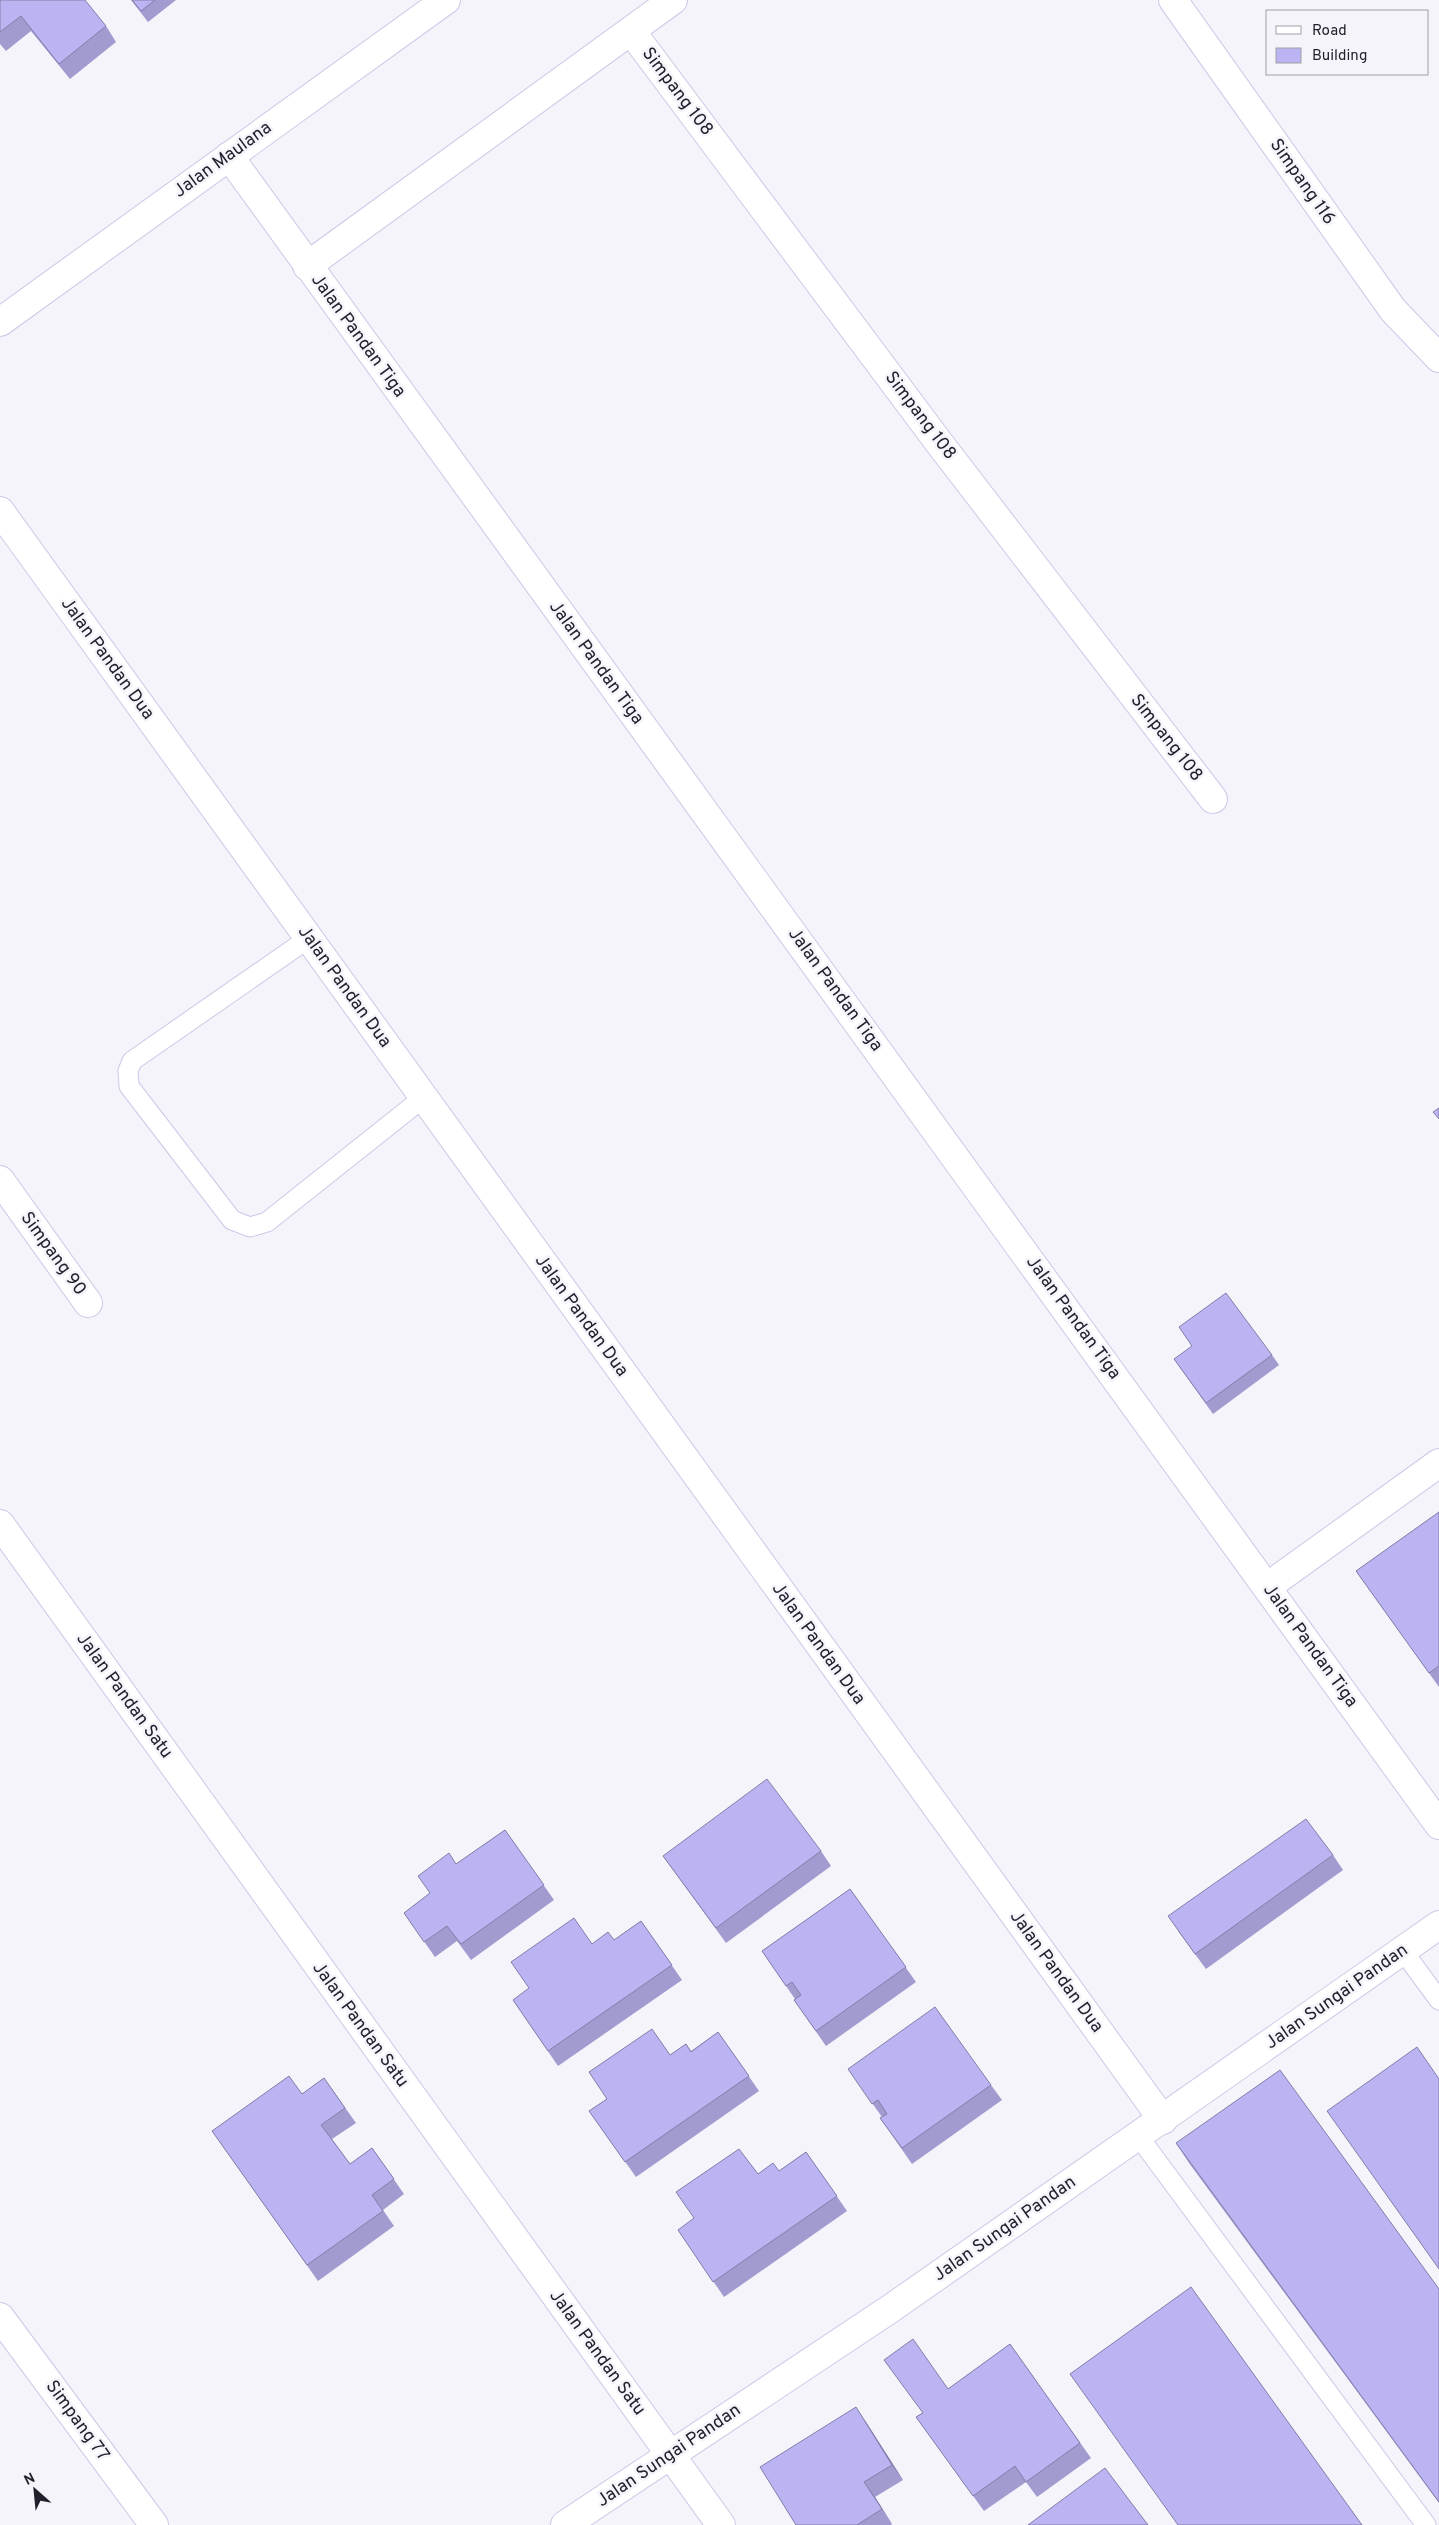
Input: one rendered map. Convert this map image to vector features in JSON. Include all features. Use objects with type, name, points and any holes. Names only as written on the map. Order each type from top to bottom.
[{"type":"street","name":"Jalan Maulana","points":[[0,322],[446,0]]},
{"type":"street","points":[[307,266],[673,0]]},
{"type":"street","name":"Simpang 116","points":[[1173,0],[1393,310],[1439,358]]},
{"type":"street","name":"Simpang 108","points":[[631,31],[940,444],[1213,799]]},
{"type":"street","name":"Jalan Pandan Tiga","points":[[229,156],[1439,1826]]},
{"type":"street","name":"Jalan Pandan Dua","points":[[0,511],[1163,2120]]},
{"type":"street","name":"Simpang 90","points":[[0,1180],[88,1303]]},
{"type":"street","points":[[1267,1587],[1439,1463]]},
{"type":"street","name":"Jalan Pandan Satu","points":[[0,1524],[721,2525]]},
{"type":"street","name":"Jalan Sungai Pandan","points":[[564,2525],[890,2309],[1163,2120],[1439,1925]]},
{"type":"street","name":"Simpang 77","points":[[0,2317],[154,2525]]},
{"type":"lane","points":[[309,938],[132,1061],[128,1072],[129,1086],[232,1220],[250,1227],[267,1222],[423,1098]]},
{"type":"lane","points":[[1403,1951],[1439,2000]]},
{"type":"lane","points":[[1138,2137],[1426,2525]]},
{"type":"building","points":[[0,0],[85,0],[106,26],[59,64],[21,16],[0,32]]},
{"type":"building","points":[[132,0],[155,0],[141,11]]},
{"type":"building","points":[[1439,1108],[1439,1119],[1433,1112]]},
{"type":"building","points":[[1226,1293],[1272,1355],[1206,1403],[1174,1359],[1192,1346],[1179,1327]]},
{"type":"building","points":[[1439,1512],[1439,1666],[1429,1673],[1356,1571]]},
{"type":"building","points":[[767,1779],[821,1851],[716,1928],[663,1856]]},
{"type":"building","points":[[1306,1819],[1333,1855],[1195,1954],[1168,1916]]},
{"type":"building","points":[[505,1830],[544,1885],[461,1944],[447,1926],[424,1942],[404,1913],[430,1893],[418,1876],[449,1853],[456,1864]]},
{"type":"building","points":[[850,1889],[906,1967],[816,2031],[794,2000],[801,1995],[792,1982],[786,1986],[762,1951]]},
{"type":"building","points":[[574,1918],[592,1944],[608,1932],[614,1940],[641,1921],[672,1965],[548,2051],[513,2000],[529,1988],[511,1962]]},
{"type":"building","points":[[935,2007],[991,2085],[902,2148],[880,2118],[887,2114],[878,2100],[872,2104],[848,2069]]},
{"type":"building","points":[[652,2029],[670,2055],[686,2044],[691,2052],[718,2032],[749,2076],[625,2162],[589,2111],[607,2099],[589,2072]]},
{"type":"building","points":[[1417,2047],[1439,2079],[1439,2269],[1327,2111]]},
{"type":"building","points":[[1280,2070],[1439,2289],[1439,2502],[1176,2143]]},
{"type":"building","points":[[289,2076],[302,2094],[324,2078],[345,2108],[321,2125],[350,2164],[372,2148],[394,2179],[372,2195],[383,2211],[307,2265],[212,2131]]},
{"type":"building","points":[[739,2149],[758,2174],[773,2163],[779,2171],[806,2152],[837,2196],[713,2282],[678,2230],[694,2218],[676,2192]]},
{"type":"building","points":[[1191,2287],[1362,2525],[1178,2525],[1070,2374]]},
{"type":"building","points":[[913,2339],[948,2389],[1010,2344],[1080,2443],[1026,2482],[1015,2466],[973,2496],[916,2417],[923,2413],[884,2360]]},
{"type":"building","points":[[856,2407],[892,2465],[864,2482],[882,2509],[857,2525],[796,2525],[760,2467]]},
{"type":"building","points":[[1105,2468],[1148,2525],[1028,2525]]}]
